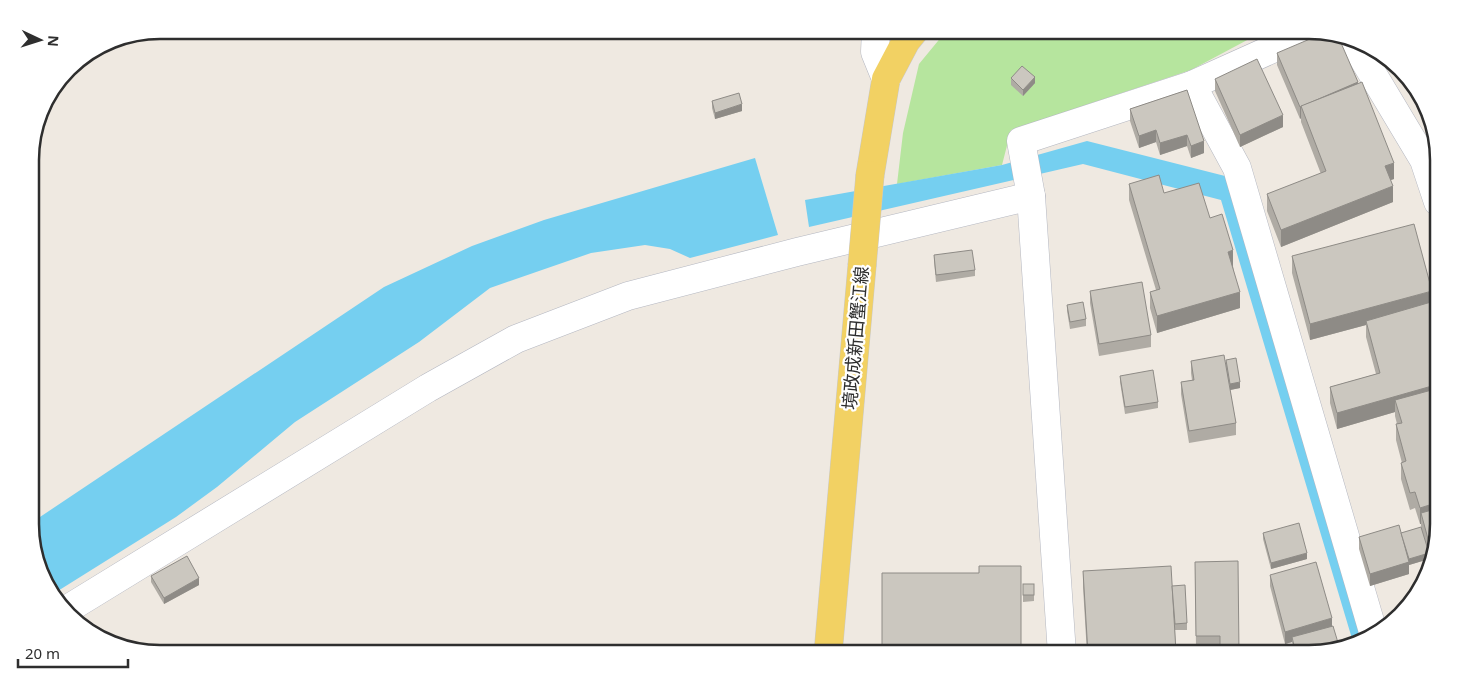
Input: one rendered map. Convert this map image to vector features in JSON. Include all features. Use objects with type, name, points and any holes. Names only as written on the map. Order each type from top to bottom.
[{"type":"main road","name":"境政成新田蟹江線","points":[[829,645],[870,175],[886,79],[908,39]]},
{"type":"street","points":[[876,39],[875,52],[886,79]]},
{"type":"street","points":[[1061,645],[1031,196],[1021,141],[1192,85],[1294,39]]},
{"type":"street","points":[[1358,49],[1424,160],[1430,178]]},
{"type":"street","points":[[1192,85],[1237,168],[1372,628]]},
{"type":"street","points":[[71,607],[428,388],[516,339],[628,296],[797,252],[1031,196]]},
{"type":"green space","points":[[940,39],[1249,39],[1191,70],[1011,130],[1002,165],[897,184],[903,133],[919,64]]},
{"type":"water","points":[[1087,141],[1225,176],[1360,634],[1352,638],[1221,200],[1083,164],[809,227],[805,200],[1002,165]]},
{"type":"water","points":[[755,158],[778,235],[690,258],[670,249],[645,245],[591,253],[490,288],[419,342],[295,422],[217,487],[176,517],[59,590],[48,570],[43,555],[39,518],[384,287],[472,246],[544,220]]},
{"type":"building","points":[[1310,39],[1341,43],[1358,82],[1300,107],[1277,53]]},
{"type":"building","points":[[1257,59],[1283,115],[1240,135],[1215,79]]},
{"type":"building","points":[[1022,66],[1035,77],[1023,90],[1011,78]]},
{"type":"building","points":[[1362,82],[1394,163],[1385,166],[1393,186],[1281,230],[1267,194],[1326,171],[1301,106]]},
{"type":"building","points":[[1187,90],[1204,141],[1191,146],[1187,135],[1160,143],[1156,130],[1139,136],[1130,109]]},
{"type":"building","points":[[739,93],[742,104],[715,113],[712,101]]},
{"type":"building","points":[[1159,175],[1164,193],[1199,183],[1210,218],[1222,214],[1233,250],[1228,252],[1240,292],[1157,316],[1150,292],[1160,289],[1129,184]]},
{"type":"building","points":[[1414,224],[1430,284],[1430,292],[1310,324],[1292,256]]},
{"type":"building","points":[[972,250],[975,270],[936,275],[934,255]]},
{"type":"building","points":[[1142,282],[1151,335],[1099,344],[1090,291]]},
{"type":"building","points":[[1083,302],[1086,319],[1070,322],[1067,305]]},
{"type":"building","points":[[1430,302],[1430,387],[1337,413],[1330,387],[1380,373],[1366,321]]},
{"type":"building","points":[[1224,355],[1236,423],[1189,431],[1181,382],[1194,380],[1191,361]]},
{"type":"building","points":[[1236,358],[1240,382],[1230,384],[1226,360]]},
{"type":"building","points":[[1153,370],[1158,402],[1125,407],[1120,376]]},
{"type":"building","points":[[1430,390],[1430,505],[1420,508],[1415,492],[1410,493],[1401,463],[1406,461],[1396,424],[1402,423],[1395,400]]},
{"type":"building","points":[[1430,510],[1429,542],[1421,513]]},
{"type":"building","points":[[1299,523],[1307,553],[1271,563],[1263,533]]},
{"type":"building","points":[[1399,525],[1409,562],[1370,574],[1359,537]]},
{"type":"building","points":[[1421,527],[1428,549],[1426,554],[1409,559],[1401,533]]},
{"type":"building","points":[[187,556],[199,578],[164,598],[151,576]]},
{"type":"building","points":[[1238,561],[1239,645],[1220,645],[1220,636],[1196,636],[1195,562]]},
{"type":"building","points":[[1316,562],[1332,618],[1285,632],[1270,575]]},
{"type":"building","points":[[979,566],[1021,566],[1021,645],[882,645],[882,573],[979,573]]},
{"type":"building","points":[[1171,566],[1176,645],[1087,645],[1083,571]]},
{"type":"building","points":[[1023,584],[1034,584],[1034,595],[1023,595]]},
{"type":"building","points":[[1185,585],[1187,623],[1175,624],[1172,586]]},
{"type":"building","points":[[1333,626],[1338,642],[1317,645],[1294,645],[1292,637]]}]
